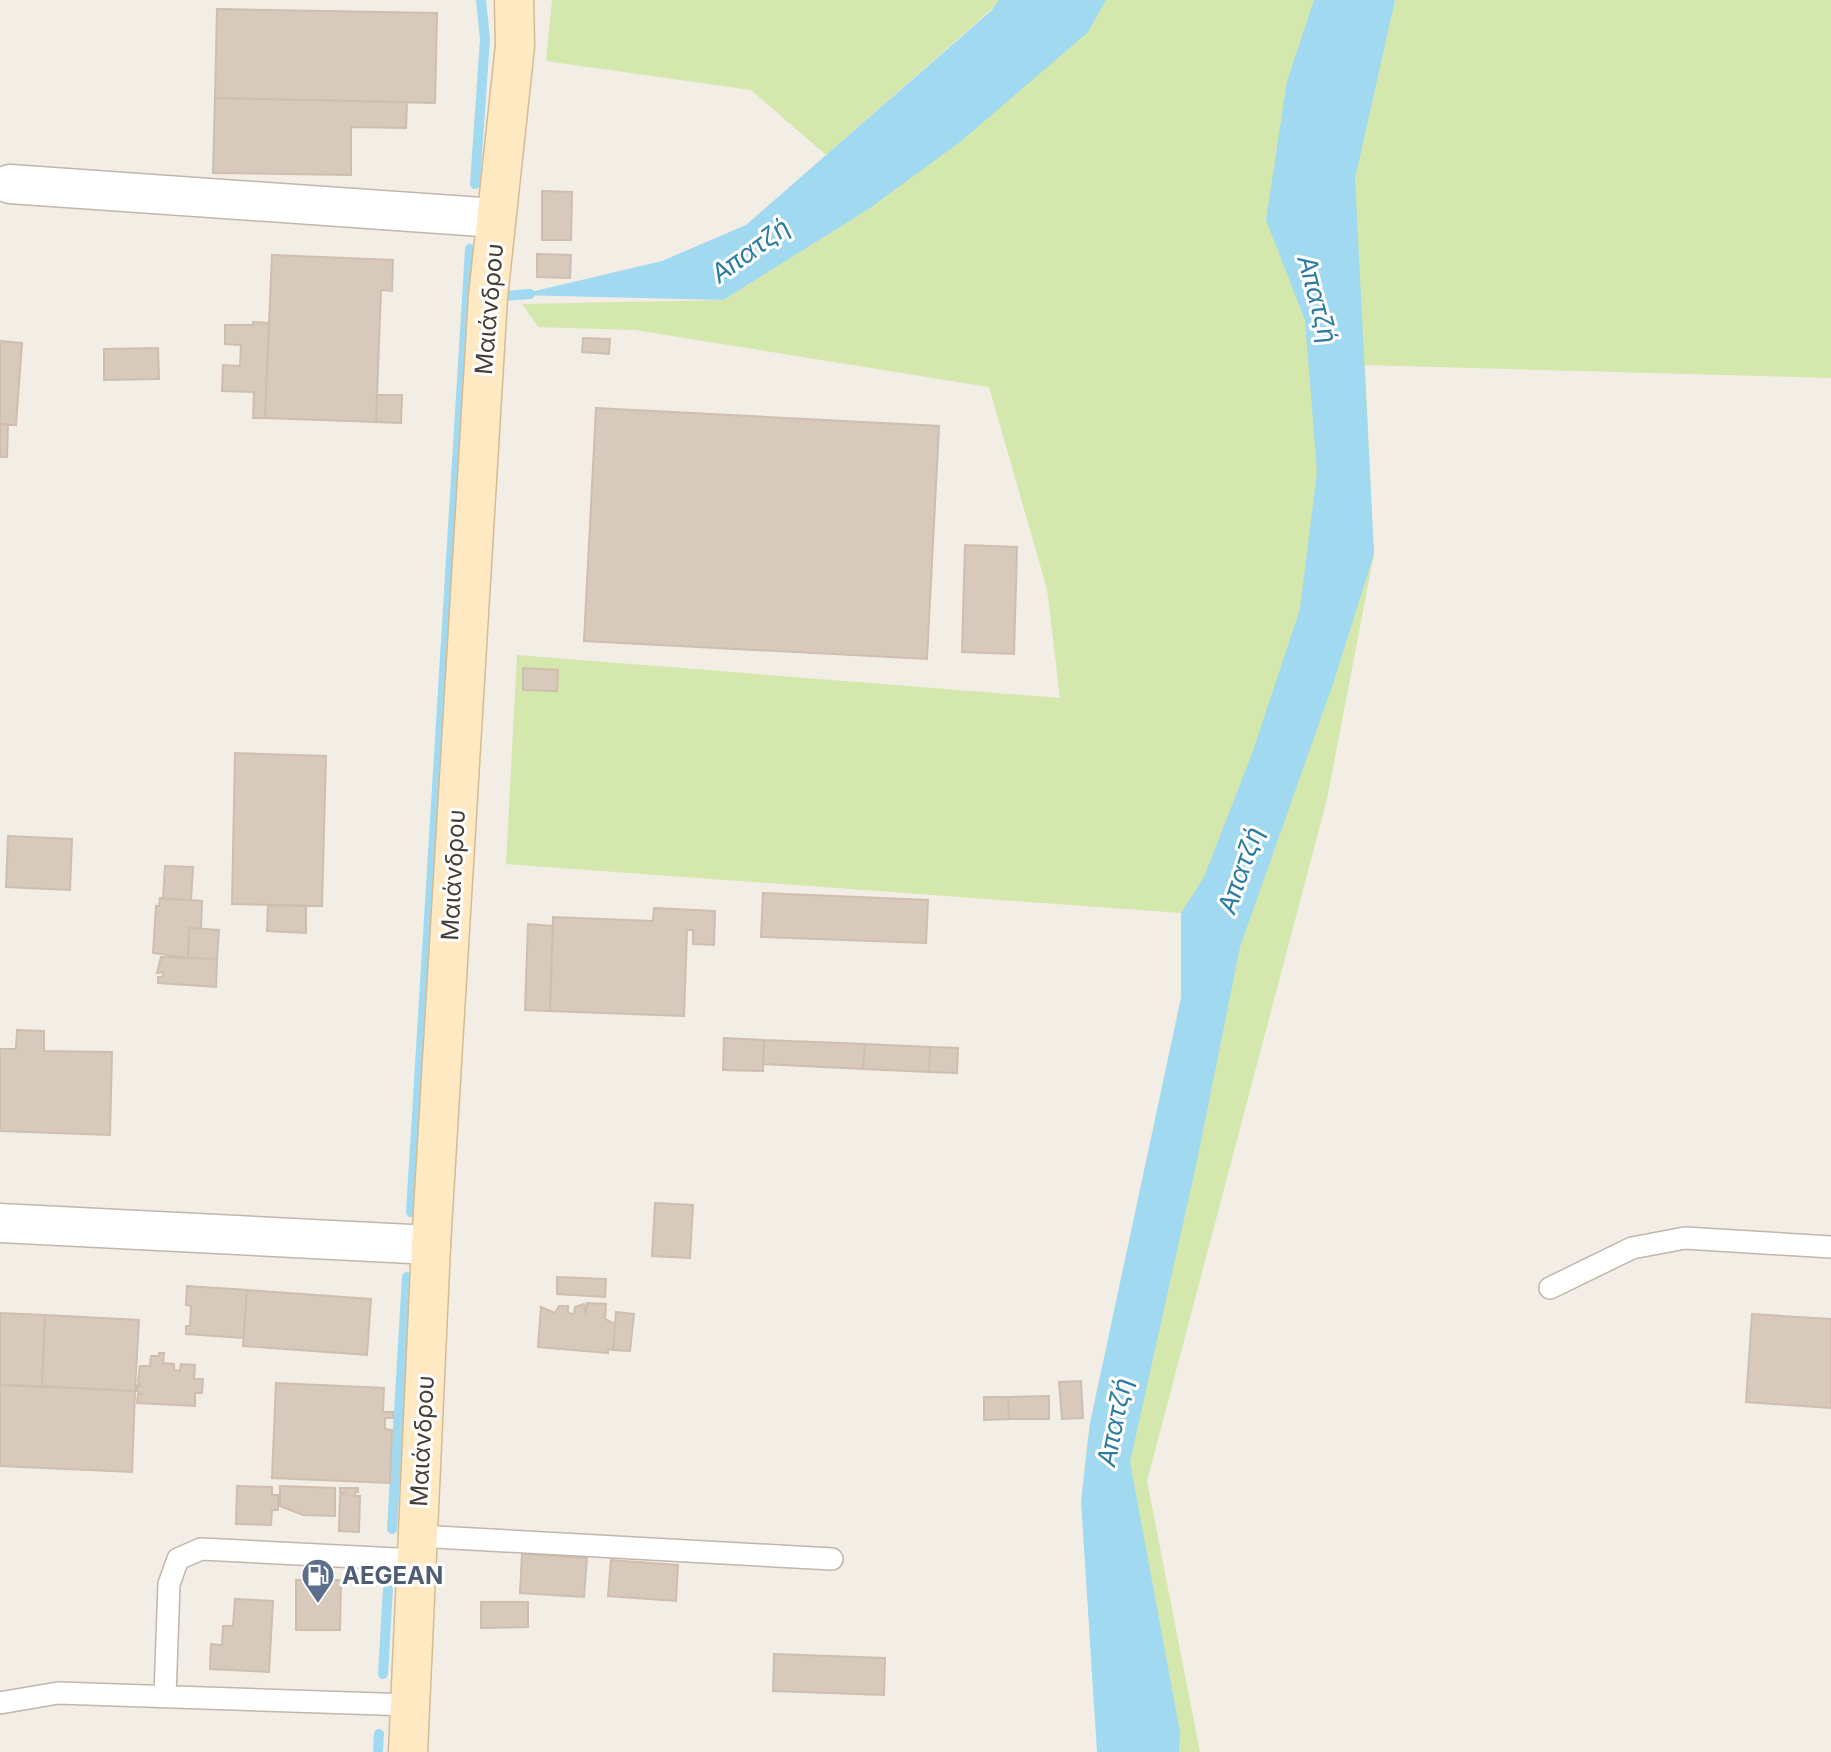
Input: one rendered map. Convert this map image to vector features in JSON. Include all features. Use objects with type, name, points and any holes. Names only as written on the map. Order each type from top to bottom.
[{"type":"main road","name":"Μαιάνδρου","points":[[408,1752],[430,1245],[488,297],[515,46],[514,0]]},
{"type":"street","points":[[10,184],[496,218]]},
{"type":"street","points":[[0,1223],[430,1245]]},
{"type":"lane","points":[[1550,1288],[1632,1248],[1685,1238],[1831,1247]]},
{"type":"lane","points":[[165,1695],[169,1584],[178,1559],[201,1549],[417,1548],[832,1559]]},
{"type":"lane","points":[[0,1703],[58,1693],[410,1705]]},
{"type":"green space","points":[[552,0],[1002,0],[826,155],[751,90],[546,61]]},
{"type":"green space","points":[[1079,0],[1831,0],[1831,378],[1365,365],[1374,554],[1327,799],[1147,1481],[1200,1752],[1138,1752],[1082,1493],[1088,1436],[1181,998],[1181,913],[506,864],[517,655],[1060,698],[1047,589],[989,387],[635,330],[538,327],[522,304],[723,300]]},
{"type":"water","points":[[999,0],[1106,0],[1088,32],[960,142],[867,210],[723,300],[518,295],[662,261],[746,225],[992,10]]},
{"type":"water","points":[[1314,0],[1395,0],[1355,179],[1374,554],[1333,684],[1240,947],[1197,1161],[1130,1462],[1180,1732],[1179,1752],[1097,1752],[1081,1501],[1090,1423],[1181,998],[1181,913],[1204,877],[1253,751],[1300,609],[1317,472],[1305,320],[1266,220],[1287,81]]},
{"type":"building","points":[[217,9],[437,13],[435,103],[215,98]]},
{"type":"building","points":[[215,98],[407,102],[406,128],[351,127],[351,175],[213,173]]},
{"type":"building","points":[[542,191],[572,192],[571,240],[542,240]]},
{"type":"building","points":[[537,254],[571,255],[570,278],[537,277]]},
{"type":"building","points":[[272,255],[393,260],[392,291],[381,290],[376,422],[265,418]]},
{"type":"building","points":[[253,322],[269,323],[265,418],[253,418],[254,392],[222,391],[223,365],[240,366],[241,345],[225,344],[225,325],[253,325]]},
{"type":"building","points":[[583,338],[610,339],[609,354],[582,352]]},
{"type":"building","points":[[0,341],[22,343],[16,425],[0,424]]},
{"type":"building","points":[[158,348],[159,379],[104,380],[104,349]]},
{"type":"building","points":[[377,395],[402,395],[401,423],[376,422]]},
{"type":"building","points":[[596,408],[939,426],[927,659],[584,641]]},
{"type":"building","points":[[0,424],[8,424],[7,457],[0,457]]},
{"type":"building","points":[[965,545],[1017,547],[1014,654],[962,652]]},
{"type":"building","points":[[523,668],[558,670],[557,691],[523,690]]},
{"type":"building","points":[[235,753],[326,756],[322,906],[232,904]]},
{"type":"building","points":[[8,836],[72,839],[70,890],[6,887]]},
{"type":"building","points":[[165,866],[193,867],[191,900],[163,899]]},
{"type":"building","points":[[763,893],[928,900],[926,943],[761,937]]},
{"type":"building","points":[[160,898],[202,901],[201,929],[189,928],[188,958],[153,953],[156,906],[159,906]]},
{"type":"building","points":[[268,905],[306,906],[306,933],[267,931]]},
{"type":"building","points":[[654,908],[715,911],[714,945],[693,944],[693,930],[687,930],[684,1016],[550,1011],[553,917],[653,921]]},
{"type":"building","points":[[528,924],[553,926],[550,1011],[525,1010]]},
{"type":"building","points":[[189,928],[219,930],[217,959],[188,958]]},
{"type":"building","points":[[161,957],[217,959],[216,987],[158,983],[158,977],[163,977],[163,972],[157,973]]},
{"type":"building","points":[[17,1030],[44,1031],[44,1051],[112,1052],[110,1135],[0,1131],[0,1049],[16,1049]]},
{"type":"building","points":[[724,1038],[764,1040],[763,1071],[723,1070]]},
{"type":"building","points":[[764,1040],[865,1044],[863,1069],[763,1064]]},
{"type":"building","points":[[865,1044],[930,1047],[929,1072],[863,1069]]},
{"type":"building","points":[[930,1047],[958,1048],[957,1073],[929,1072]]},
{"type":"building","points":[[655,1203],[693,1205],[690,1258],[652,1256]]},
{"type":"building","points":[[557,1277],[606,1279],[605,1297],[557,1294]]},
{"type":"building","points":[[187,1286],[247,1290],[243,1338],[186,1334],[186,1326],[190,1326],[191,1306],[186,1305]]},
{"type":"building","points":[[247,1290],[371,1299],[367,1355],[243,1346]]},
{"type":"building","points":[[587,1303],[606,1304],[605,1319],[615,1324],[613,1350],[608,1349],[608,1353],[538,1347],[541,1307],[555,1313],[559,1306],[568,1306],[568,1313],[574,1314],[575,1307],[584,1304],[586,1314]]},
{"type":"building","points":[[616,1312],[634,1314],[630,1351],[613,1350]]},
{"type":"building","points":[[0,1313],[45,1315],[42,1386],[0,1385]]},
{"type":"building","points":[[1752,1314],[1831,1319],[1831,1408],[1746,1402]]},
{"type":"building","points":[[45,1315],[139,1320],[135,1391],[42,1386]]},
{"type":"building","points":[[159,1353],[164,1353],[163,1363],[174,1364],[174,1370],[180,1371],[181,1364],[195,1365],[194,1379],[203,1379],[202,1393],[195,1393],[195,1406],[137,1403],[138,1394],[141,1394],[137,1391],[137,1385],[141,1386],[138,1382],[140,1366],[150,1366],[151,1356],[159,1356]]},
{"type":"building","points":[[1081,1381],[1083,1418],[1062,1419],[1059,1382]]},
{"type":"building","points":[[276,1383],[384,1388],[383,1412],[393,1412],[393,1418],[385,1418],[385,1429],[392,1430],[390,1483],[272,1478]]},
{"type":"building","points":[[0,1385],[135,1391],[132,1472],[0,1466]]},
{"type":"building","points":[[1049,1396],[1049,1419],[1009,1419],[1008,1397]]},
{"type":"building","points":[[984,1397],[1008,1397],[1009,1419],[984,1420]]},
{"type":"building","points":[[237,1486],[272,1487],[272,1495],[278,1495],[278,1510],[272,1510],[271,1525],[236,1524]]},
{"type":"building","points":[[280,1486],[335,1488],[335,1516],[303,1515],[280,1506]]},
{"type":"building","points":[[340,1488],[358,1488],[355,1496],[360,1496],[359,1532],[339,1531],[340,1496],[344,1493],[340,1493]]},
{"type":"building","points":[[522,1554],[587,1558],[584,1597],[520,1593]]},
{"type":"building","points":[[611,1560],[678,1565],[676,1601],[608,1596]]},
{"type":"building","name":"AEGEAN","points":[[296,1580],[341,1580],[340,1630],[296,1630]]},
{"type":"building","points":[[235,1599],[273,1601],[269,1672],[210,1669],[211,1644],[222,1645],[223,1626],[233,1626]]},
{"type":"building","points":[[481,1602],[528,1602],[528,1627],[481,1628]]},
{"type":"building","points":[[774,1654],[885,1658],[884,1695],[773,1691]]},
{"type":"waterway","points":[[475,184],[485,39],[481,0]]},
{"type":"waterway","points":[[411,1212],[470,249]]},
{"type":"waterway","name":"Απατζή","points":[[493,297],[530,294]]},
{"type":"waterway","points":[[392,1529],[407,1277]]},
{"type":"waterway","points":[[383,1674],[388,1589]]},
{"type":"waterway","points":[[378,1752],[379,1734]]},
{"type":"place","name":"AEGEAN","points":[[318,1605]]}]
